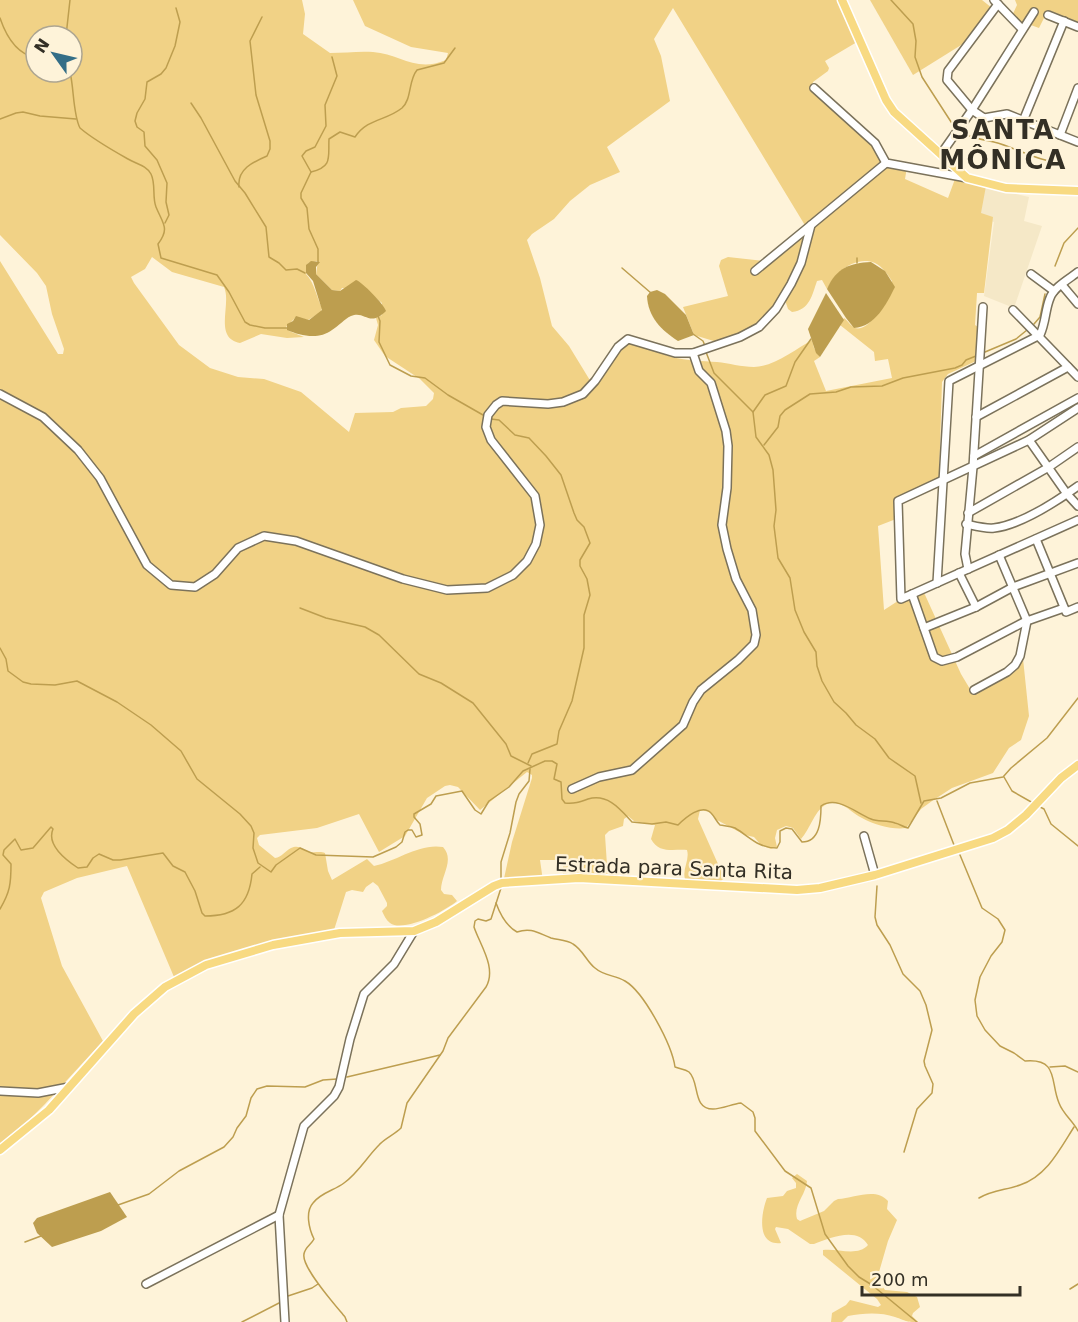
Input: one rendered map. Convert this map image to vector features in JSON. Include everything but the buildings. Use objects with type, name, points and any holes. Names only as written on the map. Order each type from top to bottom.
[{"type":"main road","points":[[842,0],[886,100],[894,112],[967,178],[1006,188],[1078,191]]},
{"type":"main road","name":"Estrada para Santa Rita","points":[[0,1150],[49,1110],[142,1007],[165,987],[206,965],[273,945],[340,933],[414,931],[436,922],[502,883],[579,878],[797,890],[820,888],[875,875],[993,838],[1008,830],[1026,815],[1060,778],[1078,765]]},
{"type":"street","points":[[1022,29],[996,2],[948,71],[947,80],[972,110],[984,118],[1007,114],[1078,142]]},
{"type":"street","points":[[941,154],[972,110],[1034,12]]},
{"type":"street","points":[[1048,15],[1078,27]]},
{"type":"street","points":[[1023,121],[1064,21]]},
{"type":"street","points":[[814,87],[875,143],[886,163]]},
{"type":"street","points":[[1060,135],[1078,88]]},
{"type":"street","points":[[886,163],[967,178]]},
{"type":"street","points":[[755,271],[886,163]]},
{"type":"street","points":[[0,394],[43,417],[78,450],[100,478],[147,565],[171,585],[195,587],[215,574],[238,548],[264,536],[296,541],[403,579],[447,590],[487,588],[513,575],[527,561],[536,544],[540,525],[535,496],[491,440],[486,427],[488,415],[495,405],[502,401],[556,403],[583,394],[595,381],[618,347],[628,339],[675,353],[693,353],[740,337],[759,327],[776,309],[801,262],[811,225]]},
{"type":"street","points":[[937,583],[949,381],[1040,335],[1048,311],[1049,299],[1054,291],[1078,272]]},
{"type":"street","points":[[1031,274],[1054,291]]},
{"type":"street","points":[[1062,285],[1078,304]]},
{"type":"street","points":[[968,569],[965,554],[966,524],[974,456],[984,307]]},
{"type":"street","points":[[1013,310],[1040,335],[1078,377]]},
{"type":"street","points":[[572,789],[599,777],[632,770],[683,725],[701,690],[754,644],[756,635],[752,609],[736,579],[722,525],[727,488],[726,431],[711,383],[699,371],[693,353]]},
{"type":"street","points":[[976,417],[1068,367]]},
{"type":"street","points":[[974,456],[1078,398]]},
{"type":"street","points":[[1078,408],[1029,440],[898,501],[901,599],[1078,520]]},
{"type":"street","points":[[1029,440],[1078,506]]},
{"type":"street","points":[[968,513],[1078,447]]},
{"type":"street","points":[[966,524],[992,528],[1006,526],[1078,486]]},
{"type":"street","points":[[1036,539],[1065,610]]},
{"type":"street","points":[[974,690],[1007,672],[1015,665],[1020,656],[1027,621],[999,555]]},
{"type":"street","points":[[924,628],[976,607],[1012,587],[1078,563]]},
{"type":"street","points":[[959,573],[976,607]]},
{"type":"street","points":[[912,594],[934,657],[942,661],[957,657],[1027,621],[1078,607]]},
{"type":"street","points":[[864,836],[875,875]]},
{"type":"street","points":[[285,1322],[279,1215],[304,1126],[334,1096],[339,1087],[364,994],[394,964],[414,931]]},
{"type":"street","points":[[0,1091],[38,1093],[69,1087]]},
{"type":"street","points":[[146,1284],[279,1215]]},
{"type":"shaded area","points":[[0,0],[302,0],[305,14],[303,34],[330,53],[383,53],[426,65],[446,60],[448,53],[411,47],[365,26],[353,0],[838,0],[857,42],[825,61],[829,68],[828,71],[813,82],[812,86],[876,147],[881,163],[907,167],[905,179],[948,198],[955,179],[986,186],[981,213],[993,217],[984,293],[977,293],[976,361],[948,374],[942,382],[939,480],[899,499],[896,519],[878,526],[884,610],[921,586],[961,674],[973,694],[1010,666],[1022,649],[1029,716],[1021,740],[1009,748],[993,773],[952,788],[921,809],[906,828],[878,825],[862,818],[845,806],[830,803],[818,812],[801,839],[793,828],[786,826],[777,830],[775,838],[777,847],[771,849],[761,845],[754,837],[745,835],[717,820],[710,812],[700,810],[698,819],[724,878],[721,881],[685,879],[687,850],[667,850],[658,847],[651,839],[655,825],[634,821],[628,816],[624,819],[623,826],[605,835],[608,880],[563,880],[563,860],[540,860],[543,881],[503,883],[512,842],[532,778],[532,775],[527,772],[480,810],[458,787],[445,786],[427,798],[405,836],[379,852],[359,814],[317,828],[260,835],[257,838],[259,845],[275,858],[296,847],[310,852],[325,853],[332,880],[367,859],[374,866],[417,850],[434,846],[443,847],[448,862],[441,890],[444,894],[452,895],[457,901],[414,923],[396,925],[390,923],[384,916],[382,911],[387,903],[378,886],[373,882],[363,892],[352,890],[346,892],[334,930],[174,977],[127,866],[77,878],[44,892],[41,898],[62,966],[103,1041],[0,1149],[0,261],[58,354],[63,354],[64,349],[52,314],[46,286],[37,273],[0,235]],"holes":[[[673,8],[806,227],[764,261],[728,257],[721,260],[719,266],[728,296],[683,307],[694,335],[717,342],[751,332],[785,300],[788,309],[792,312],[798,311],[807,305],[817,281],[822,280],[827,289],[846,267],[860,261],[868,261],[880,266],[892,281],[887,294],[873,318],[862,328],[855,328],[844,318],[840,325],[874,352],[875,361],[888,359],[892,378],[826,391],[814,361],[820,357],[812,340],[776,361],[754,367],[683,359],[643,346],[623,344],[591,382],[569,346],[552,326],[540,278],[527,240],[554,219],[570,201],[590,185],[620,172],[607,147],[670,101],[661,56],[654,39]],[[152,257],[172,272],[224,287],[226,294],[225,328],[227,335],[240,343],[261,334],[287,338],[304,337],[289,331],[286,327],[296,317],[308,320],[321,312],[322,308],[315,290],[306,274],[308,263],[318,261],[316,274],[332,290],[365,289],[382,303],[382,315],[376,318],[378,325],[374,340],[385,356],[420,379],[434,393],[433,399],[426,406],[401,408],[393,412],[355,413],[349,432],[301,392],[264,379],[238,377],[210,368],[179,345],[134,283],[131,277],[145,269]]]},
{"type":"shaded area","points":[[870,0],[982,0],[992,8],[966,42],[913,75]]},
{"type":"shaded area","points":[[1015,0],[1078,0],[1078,22],[1048,10],[1039,28],[1028,24],[1026,30],[1011,18],[1017,5]]},
{"type":"shaded area","points":[[984,187],[1029,197],[1024,221],[1042,226],[1014,308],[984,296],[994,222],[980,218]]},
{"type":"shaded area","points":[[311,261],[320,262],[316,267],[316,274],[332,290],[340,291],[356,280],[381,303],[386,311],[375,318],[351,316],[327,333],[316,336],[287,330],[287,324],[296,316],[309,320],[322,310],[313,281],[306,273],[306,265]]},
{"type":"shaded area","points":[[871,262],[885,271],[895,287],[874,319],[861,327],[854,328],[827,289],[839,271],[850,265]]},
{"type":"shaded area","points":[[657,290],[665,294],[686,315],[694,335],[678,341],[656,322],[647,296],[650,292]]},
{"type":"shaded area","points":[[826,293],[844,320],[820,357],[816,353],[808,329]]},
{"type":"shaded area","points":[[797,1174],[807,1181],[796,1214],[800,1221],[824,1211],[838,1199],[871,1194],[888,1201],[887,1209],[897,1220],[877,1279],[885,1290],[907,1292],[917,1297],[920,1307],[912,1316],[918,1322],[884,1314],[860,1314],[848,1316],[842,1322],[831,1322],[832,1313],[850,1300],[878,1307],[881,1305],[877,1299],[823,1255],[823,1250],[859,1251],[868,1245],[863,1239],[850,1235],[810,1244],[788,1229],[776,1227],[781,1243],[773,1243],[767,1239],[762,1220],[767,1198],[783,1196],[787,1191],[796,1188],[796,1183],[792,1178]]},
{"type":"shaded area","points":[[110,1192],[127,1217],[101,1231],[52,1247],[37,1233],[33,1223],[37,1218]]},
{"type":"waterway","points":[[67,24],[70,0]]},
{"type":"waterway","points":[[891,0],[913,24],[916,41],[915,57],[922,77],[955,128]]},
{"type":"waterway","points":[[165,223],[169,215],[166,202],[167,183],[157,160],[145,146],[144,132],[137,127],[135,121],[145,99],[147,82],[161,74],[166,68],[175,46],[180,22],[176,8]]},
{"type":"waterway","points":[[239,187],[243,171],[267,156],[270,149],[270,141],[256,95],[250,41],[262,17]]},
{"type":"waterway","points":[[0,18],[13,43],[24,54]]},
{"type":"waterway","points":[[318,262],[318,249],[309,229],[307,208],[301,198],[301,193],[311,172],[326,164],[329,156],[329,139],[340,132],[355,137],[366,126],[402,108],[417,70],[444,63],[455,48]]},
{"type":"waterway","points":[[311,172],[302,156],[306,151],[315,147],[326,126],[325,105],[337,76],[332,57]]},
{"type":"waterway","points":[[72,84],[80,128],[103,145],[144,167],[151,174],[155,203],[164,226],[164,234],[158,244],[161,258],[217,275],[245,322],[250,325],[287,328]]},
{"type":"waterway","points":[[191,103],[235,181],[266,227],[269,257],[286,270],[297,269],[305,273]]},
{"type":"waterway","points":[[0,119],[23,112],[76,119]]},
{"type":"waterway","points":[[962,132],[1054,162]]},
{"type":"waterway","points":[[1055,266],[1064,243],[1078,228]]},
{"type":"waterway","points":[[857,258],[857,263]]},
{"type":"waterway","points":[[622,268],[651,293]]},
{"type":"waterway","points":[[1034,324],[1040,317],[1045,294]]},
{"type":"waterway","points":[[378,316],[380,321],[379,342],[390,365],[411,376],[425,378],[448,395],[483,415]]},
{"type":"waterway","points":[[985,352],[1016,339],[1027,330]]},
{"type":"waterway","points":[[693,334],[703,341],[705,346]]},
{"type":"waterway","points":[[811,339],[795,362],[786,386],[765,395],[753,412],[756,437],[769,455],[773,470],[776,510],[774,526],[778,558],[790,578],[795,610],[816,652],[817,666],[822,681],[834,702],[856,725],[875,739],[889,758],[915,776],[921,803]]},
{"type":"waterway","points":[[706,352],[714,373],[753,412]]},
{"type":"waterway","points":[[764,445],[778,427],[780,416],[785,410],[810,394],[836,392],[851,387],[882,386],[903,378],[955,368],[976,356]]},
{"type":"waterway","points":[[491,419],[499,420],[515,435],[529,438],[546,456],[561,475],[574,513],[584,527],[590,543],[580,560],[590,595],[584,615],[584,648],[572,701],[559,731],[557,744],[532,754],[528,763]]},
{"type":"waterway","points":[[300,608],[326,618],[365,627],[379,635],[419,674],[441,683],[473,703],[506,744],[511,756],[531,766]]},
{"type":"waterway","points":[[0,648],[6,659],[8,671],[23,682],[55,685],[77,681],[117,702],[151,725],[181,751],[197,779],[240,814],[251,826],[254,833],[253,848],[258,863],[271,872],[276,865],[300,848],[316,855],[373,857],[396,847],[402,842],[408,830],[412,830],[416,837],[422,835],[420,824],[414,814],[431,804],[436,796],[462,791],[475,810],[481,814],[489,801],[509,787],[523,771],[545,761],[557,764],[554,779],[561,782],[562,799],[565,803],[602,798],[608,800],[632,822],[652,824],[666,822],[678,825],[694,813],[707,810],[720,825],[735,828],[759,844],[770,848],[777,848],[780,842],[780,831],[786,828],[792,829],[802,842],[813,838],[821,818],[821,806],[827,803],[840,804],[871,819],[892,822],[908,828],[924,801],[941,798],[970,783],[1003,777],[1047,738],[1078,698]]},
{"type":"waterway","points":[[501,878],[501,862],[516,802],[529,781],[530,769]]},
{"type":"waterway","points":[[1004,777],[1012,791],[1033,803]]},
{"type":"waterway","points":[[937,801],[954,845]]},
{"type":"waterway","points":[[1040,807],[1044,809],[1051,824],[1078,846]]},
{"type":"waterway","points":[[0,909],[8,893],[11,877],[11,864],[3,855],[4,850],[15,839],[21,850],[33,848],[51,827],[53,829],[52,841],[58,852],[78,868],[87,867],[99,854],[113,860],[120,860],[163,853],[173,866],[185,872],[205,916],[225,914],[239,907],[248,894],[252,874],[260,867]]},
{"type":"waterway","points":[[960,855],[982,908],[998,919],[1005,930],[1002,942],[991,956],[980,977],[975,1000],[977,1016],[985,1030],[1000,1046],[1025,1061],[1036,1061],[1048,1067],[1061,1107],[1078,1131]]},
{"type":"waterway","points":[[877,886],[875,917],[877,925],[890,945],[903,974],[920,991],[932,1030],[924,1061],[933,1084],[932,1093],[917,1109],[904,1152]]},
{"type":"waterway","points":[[347,1322],[313,1277],[305,1260],[304,1254],[314,1239],[309,1211],[316,1200],[349,1179],[381,1143],[401,1128],[407,1103],[443,1051],[448,1038],[486,987],[489,980],[489,964],[474,927],[478,919],[486,921],[491,919],[501,888]]},
{"type":"waterway","points":[[496,903],[504,919],[517,932],[530,930],[571,943],[580,949],[598,971],[621,979],[632,987],[656,1020],[669,1046],[675,1067],[689,1072],[692,1076],[702,1105],[713,1109],[741,1103],[753,1112],[755,1131],[785,1171],[811,1188],[825,1234],[848,1266],[917,1322]]},
{"type":"waterway","points":[[347,1077],[440,1055]]},
{"type":"waterway","points":[[1050,1067],[1065,1066],[1078,1072]]},
{"type":"waterway","points":[[118,1205],[149,1194],[179,1171],[224,1147],[246,1116],[251,1098],[257,1089],[267,1086],[305,1087],[323,1080],[337,1079]]},
{"type":"waterway","points":[[979,1198],[1020,1185],[1038,1175],[1052,1161],[1074,1127]]},
{"type":"waterway","points":[[25,1242],[41,1236]]},
{"type":"waterway","points":[[288,1296],[318,1284]]},
{"type":"waterway","points":[[1070,1289],[1078,1284]]},
{"type":"waterway","points":[[242,1322],[279,1303]]},
{"type":"district","name":"SANTA MÔNICA","points":[[1003,145]]}]
